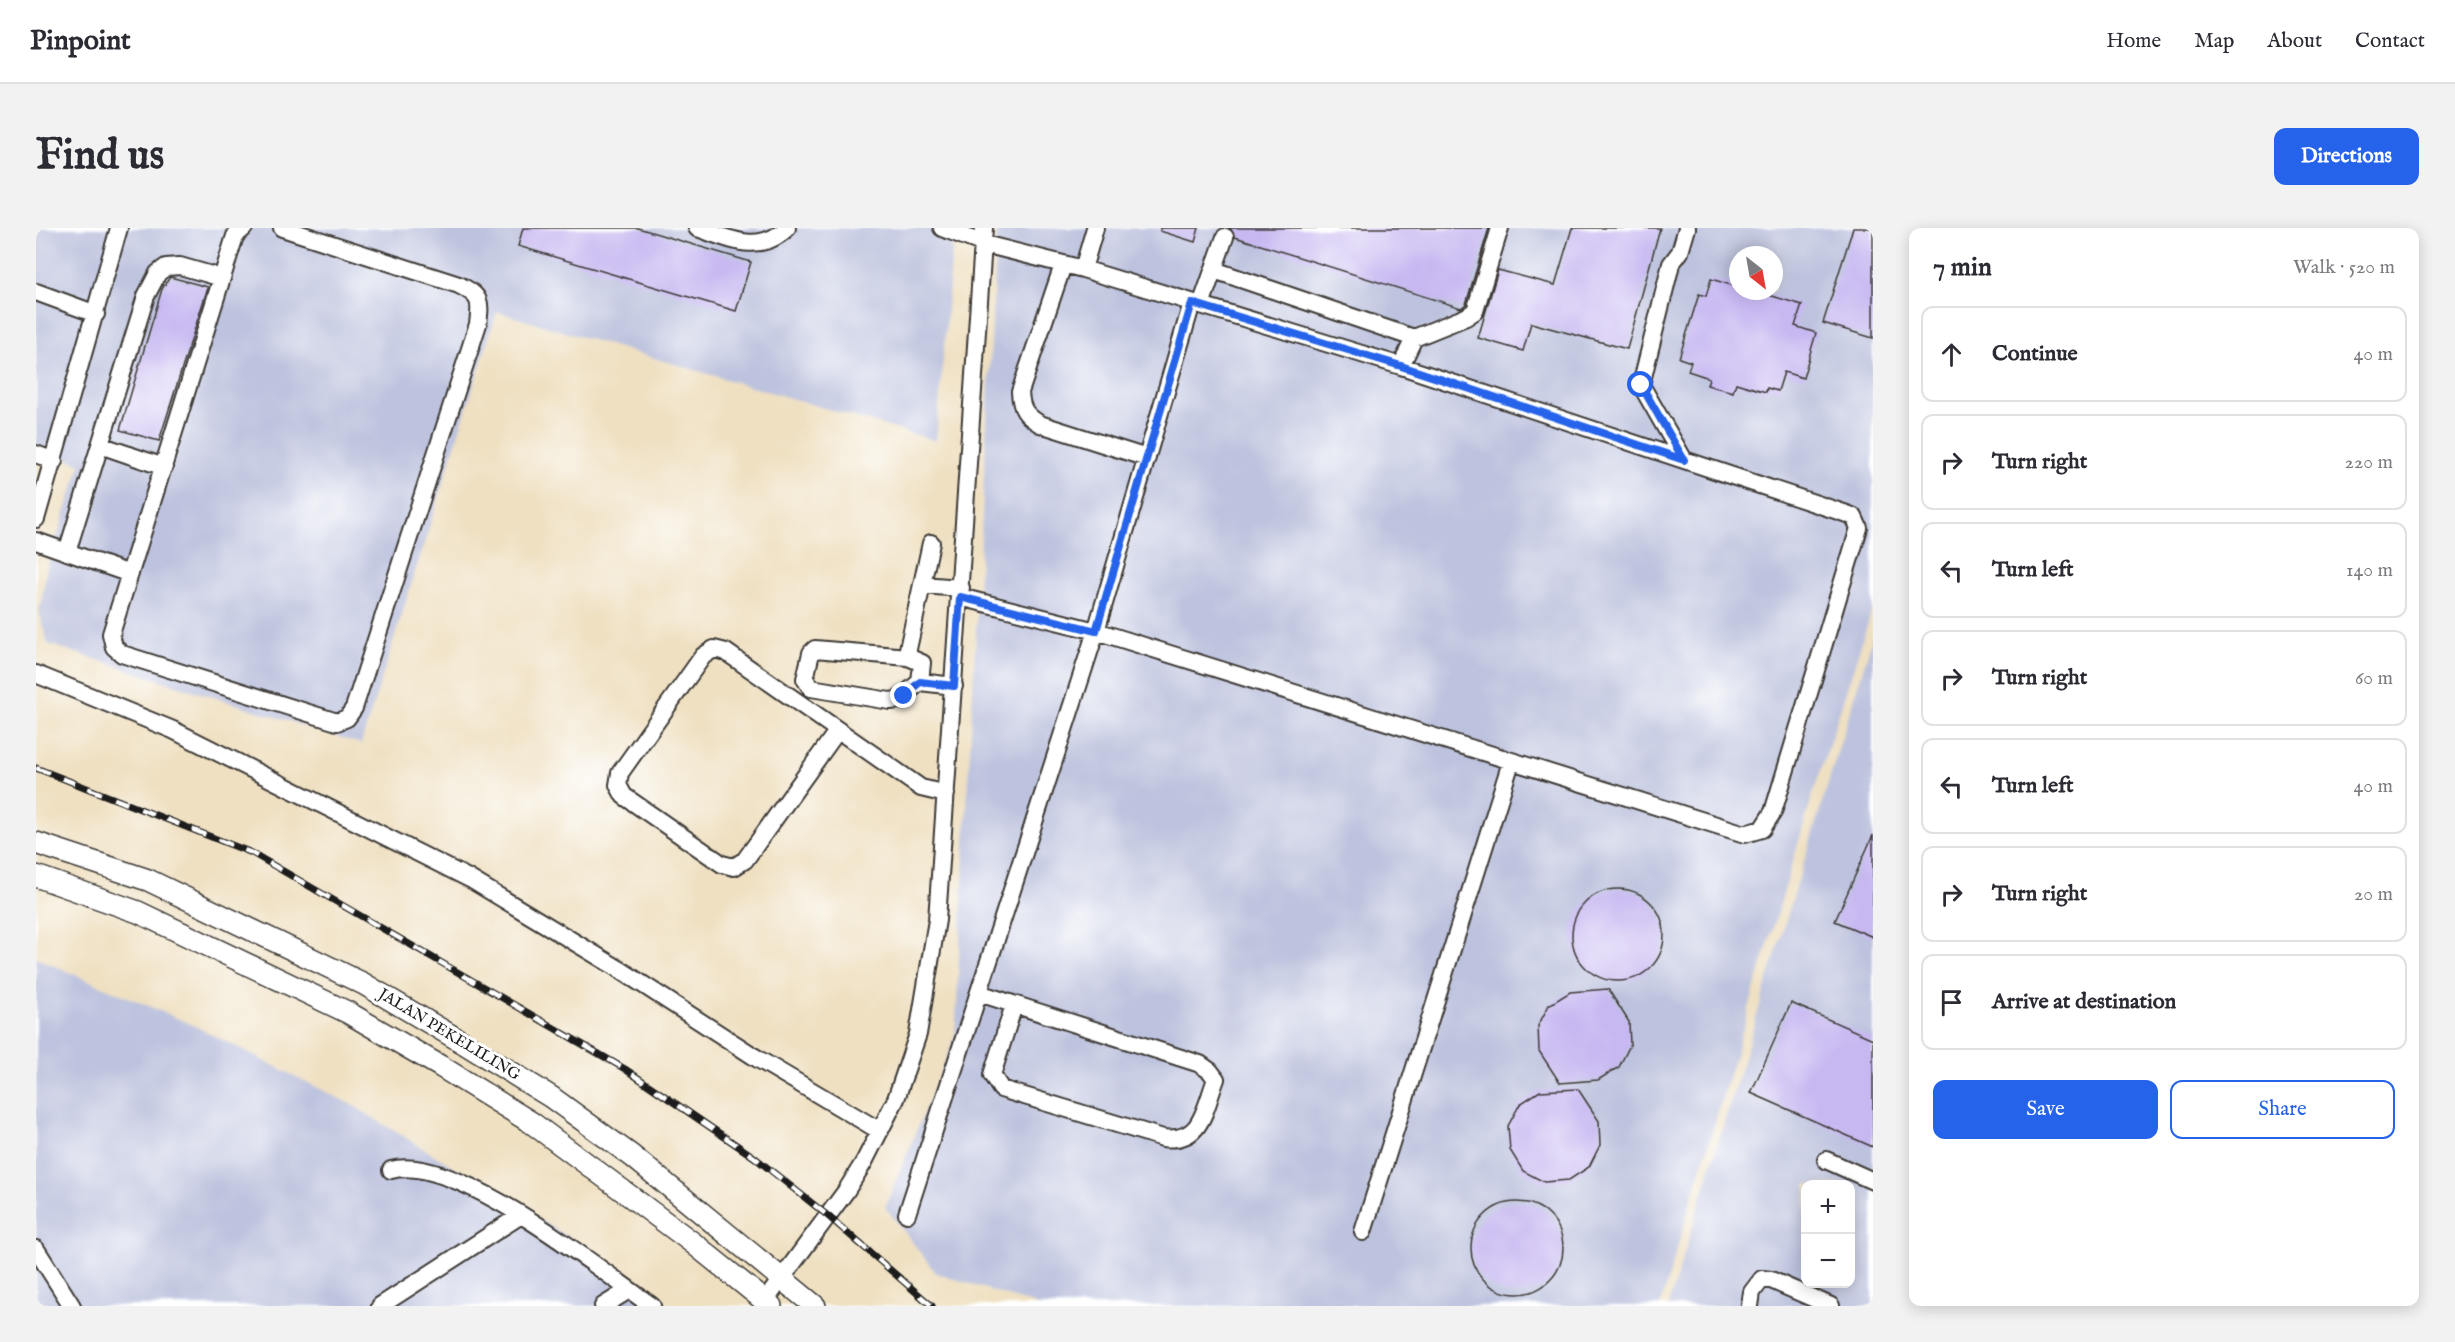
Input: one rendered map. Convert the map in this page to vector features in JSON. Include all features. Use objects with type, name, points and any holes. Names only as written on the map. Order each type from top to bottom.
[{"type":"main road","name":"JALAN PEKELILING","points":[[36,843],[148,880],[375,990],[551,1097],[632,1156],[815,1306]]},
{"type":"main road","name":"JALAN PEKELILING","points":[[36,876],[138,912],[347,1012],[440,1066],[532,1123],[693,1243],[768,1304]]},
{"type":"street","points":[[36,519],[119,228]]},
{"type":"street","points":[[244,228],[235,236],[111,634],[114,646],[122,654],[337,722],[347,718],[354,708],[478,324],[481,304],[473,292],[459,285],[282,228]]},
{"type":"street","points":[[698,228],[739,242],[765,243],[775,239],[787,228]]},
{"type":"street","points":[[922,585],[961,593],[1096,631],[1736,832],[1755,833],[1768,822],[1859,528],[1854,517],[1847,514],[1401,366],[1083,269],[1063,265],[984,236],[942,228]]},
{"type":"street","points":[[1083,269],[1095,228]]},
{"type":"street","points":[[1214,270],[1414,338],[1466,317],[1475,311],[1500,228]]},
{"type":"street","points":[[1684,460],[1641,385],[1671,264],[1680,252],[1687,228]]},
{"type":"street","points":[[768,1304],[846,1191],[880,1131],[909,1065],[918,1034],[937,920],[984,236]]},
{"type":"street","points":[[907,1214],[1096,631],[1147,458],[1197,304],[1214,270],[1225,237]]},
{"type":"street","points":[[1063,265],[1020,392],[1020,405],[1026,416],[1040,424],[1147,458]]},
{"type":"street","points":[[67,552],[146,296],[158,273],[166,267],[180,266],[222,278]]},
{"type":"street","points":[[36,292],[96,314]]},
{"type":"street","points":[[1401,366],[1414,338]]},
{"type":"street","points":[[100,445],[164,467]]},
{"type":"street","points":[[36,454],[54,461]]},
{"type":"street","points":[[36,541],[130,574]]},
{"type":"street","points":[[908,657],[931,543]]},
{"type":"street","points":[[838,730],[745,860],[734,867],[722,864],[624,796],[618,785],[620,773],[703,656],[714,649],[726,652],[838,730],[921,788],[946,794]]},
{"type":"street","points":[[815,649],[908,657],[922,663],[920,682],[898,700],[890,701],[811,688],[805,679],[811,653],[815,649]]},
{"type":"street","points":[[37,673],[172,730],[470,879],[619,969],[758,1059],[880,1131]]},
{"type":"street","points":[[920,682],[954,686]]},
{"type":"street","points":[[1364,1232],[1511,762]]},
{"type":"street","points":[[979,993],[1205,1067],[1216,1079],[1197,1127],[1188,1137],[1178,1140],[1163,1138],[1001,1089],[992,1076],[1014,1005]]},
{"type":"street","points":[[1826,1160],[1873,1181]]},
{"type":"street","points":[[391,1170],[415,1167],[461,1180],[520,1215],[652,1306]]},
{"type":"street","points":[[380,1306],[520,1215]]},
{"type":"street","points":[[36,1249],[72,1306]]},
{"type":"street","points":[[1750,1306],[1752,1292],[1762,1279],[1771,1280],[1831,1306]]},
{"type":"street","points":[[603,1306],[629,1290]]},
{"type":"shaded area","points":[[36,228],[954,228],[936,441],[497,312],[361,744],[48,644],[39,613],[47,568],[81,464],[36,447]]},
{"type":"shaded area","points":[[997,228],[1873,228],[1873,607],[1810,804],[1660,1306],[1039,1306],[936,1273],[885,1207],[955,1037]]},
{"type":"shaded area","points":[[1873,636],[1873,1306],[1668,1306]]},
{"type":"shaded area","points":[[36,958],[191,1024],[354,1106],[633,1277],[668,1306],[36,1306]]},
{"type":"building","points":[[523,228],[638,228],[751,262],[736,311],[518,246]]},
{"type":"building","points":[[1160,228],[1199,228],[1195,242],[1160,231]]},
{"type":"building","points":[[1230,228],[1489,228],[1466,304],[1461,308],[1235,237]]},
{"type":"building","points":[[1572,228],[1660,228],[1627,349],[1531,323],[1523,351],[1478,338],[1498,270],[1555,285]]},
{"type":"building","points":[[1853,228],[1873,228],[1873,338],[1823,323]]},
{"type":"building","points":[[170,277],[208,287],[159,441],[120,430],[162,289]]},
{"type":"building","points":[[1711,279],[1729,284],[1729,300],[1783,299],[1802,305],[1795,326],[1816,333],[1803,378],[1784,372],[1778,391],[1767,388],[1766,392],[1736,383],[1733,392],[1707,385],[1709,378],[1688,371],[1691,362],[1679,358],[1699,294],[1706,296]]},
{"type":"building","points":[[1873,835],[1873,937],[1835,921]]},
{"type":"building","points":[[1618,889],[1636,893],[1650,903],[1660,917],[1664,935],[1660,953],[1650,967],[1636,977],[1618,981],[1600,977],[1586,967],[1576,953],[1572,935],[1576,917],[1586,903],[1600,893]]},
{"type":"building","points":[[1608,989],[1629,1022],[1630,1045],[1619,1067],[1598,1080],[1560,1083],[1539,1051],[1538,1026],[1549,1005],[1570,992]]},
{"type":"building","points":[[1791,1003],[1873,1039],[1873,1147],[1751,1093]]},
{"type":"building","points":[[1578,1089],[1599,1121],[1600,1145],[1589,1167],[1569,1180],[1544,1182],[1523,1171],[1510,1150],[1508,1126],[1520,1104],[1540,1091]]},
{"type":"building","points":[[1517,1202],[1535,1206],[1549,1216],[1559,1230],[1563,1248],[1559,1266],[1549,1280],[1535,1290],[1517,1294],[1499,1290],[1485,1280],[1475,1266],[1471,1248],[1475,1230],[1485,1216],[1499,1206]]},
{"type":"railway","points":[[36,768],[252,853],[625,1069],[754,1157],[828,1216],[932,1306]]},
{"type":"route","points":[[904,696],[920,682],[954,686],[960,597],[1096,631],[1192,303],[1401,366],[1684,460],[1641,385]]}]
